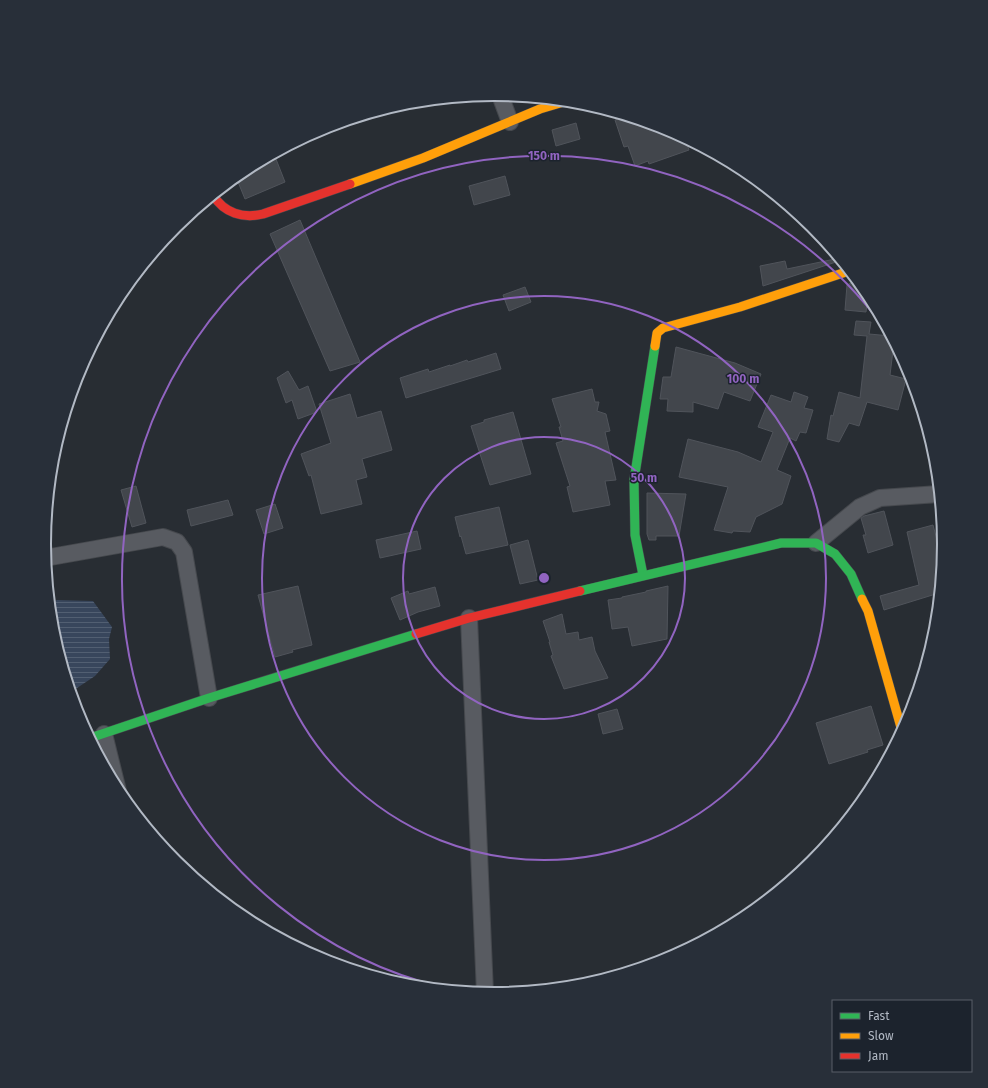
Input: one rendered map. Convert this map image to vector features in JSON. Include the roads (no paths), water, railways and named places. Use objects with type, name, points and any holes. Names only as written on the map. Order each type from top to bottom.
[{"type":"street","points":[[502,101],[510,122]]},
{"type":"street","points":[[215,200],[233,213],[248,216],[263,214],[423,158],[540,109],[553,105]]},
{"type":"street","points":[[643,575],[635,535],[634,480],[657,334],[663,328],[740,307],[844,273]]},
{"type":"street","points":[[816,543],[860,507],[880,498],[934,494]]},
{"type":"street","points":[[51,557],[162,537],[177,542],[184,552],[209,698]]},
{"type":"street","points":[[103,751],[97,736],[209,698],[469,618],[781,543],[816,543],[835,554],[851,574],[868,611],[899,722]]},
{"type":"street","points":[[469,618],[485,987]]},
{"type":"water","points":[[55,601],[93,601],[112,627],[109,639],[110,659],[95,676],[76,689],[66,659]]}]
